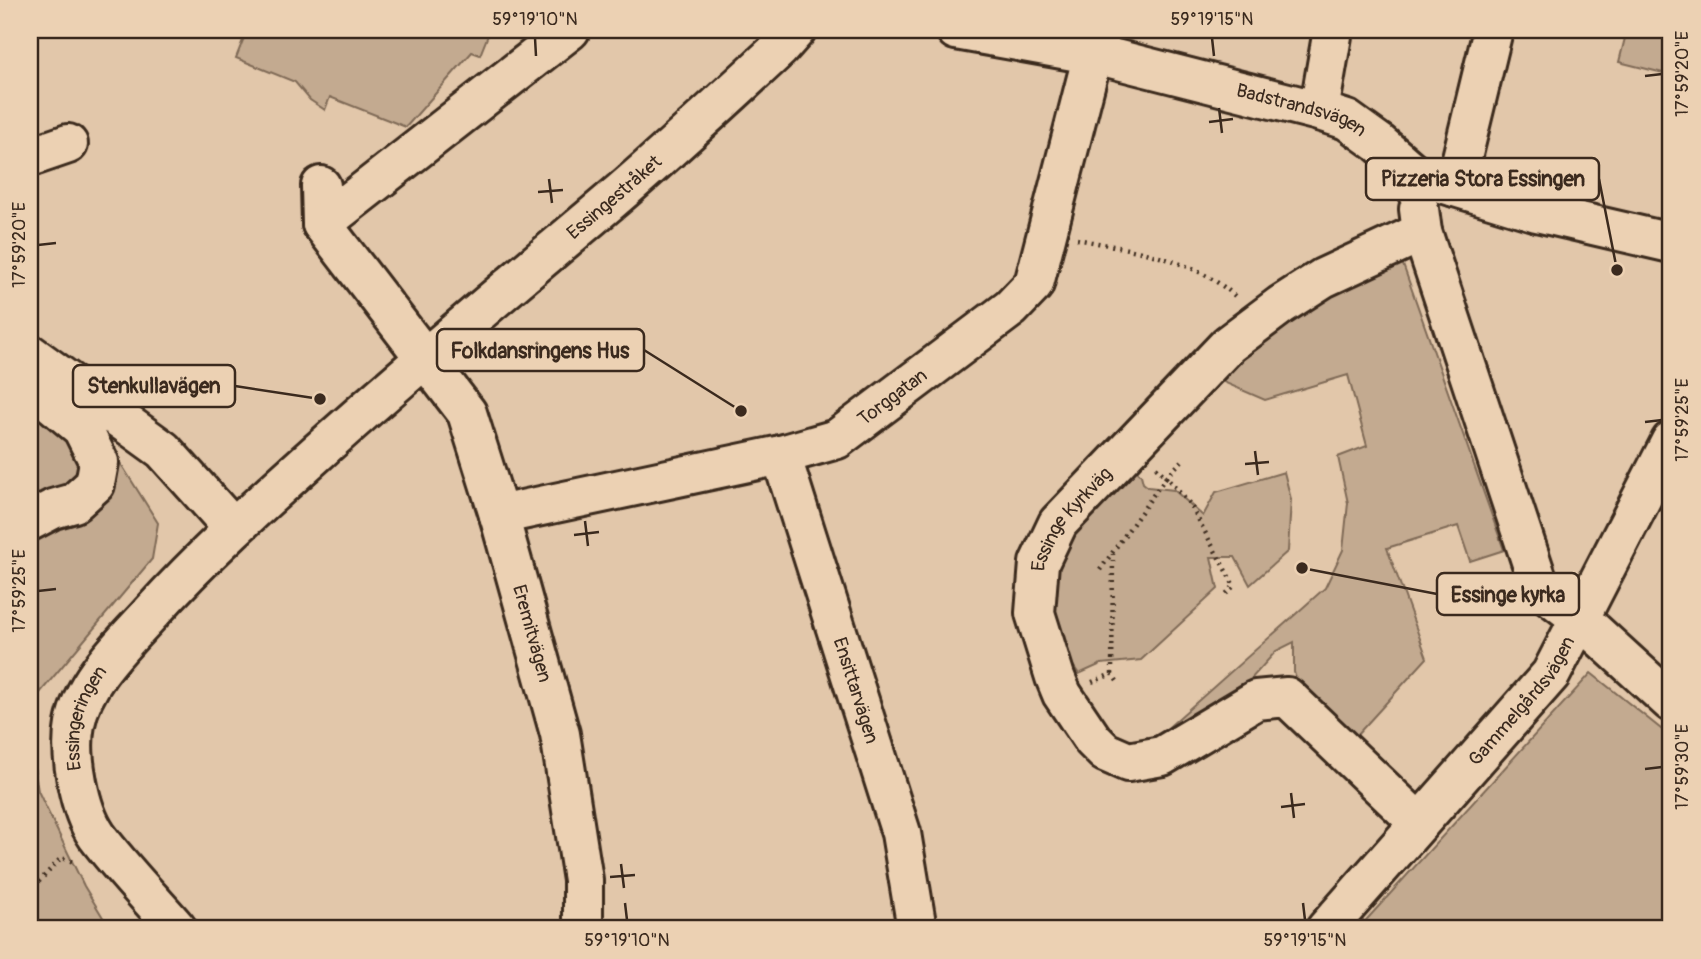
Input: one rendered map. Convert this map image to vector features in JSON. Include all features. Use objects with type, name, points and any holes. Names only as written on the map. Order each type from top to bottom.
[{"type":"street","points":[[322,224],[570,30]]},
{"type":"street","name":"Essingestråket","points":[[233,528],[424,357],[666,153],[796,30]]},
{"type":"street","name":"Badstrandsvägen","points":[[956,30],[1104,47],[1319,111],[1347,120],[1416,175],[1536,212],[1671,243]]},
{"type":"street","points":[[1319,111],[1332,30]]},
{"type":"street","points":[[1455,187],[1493,30]]},
{"type":"street","name":"Torggatan","points":[[499,515],[781,455],[837,439],[1011,308],[1034,284],[1104,47]]},
{"type":"street","points":[[30,157],[68,144]]},
{"type":"street","points":[[1416,175],[1422,232],[1539,589],[1579,618],[1671,702]]},
{"type":"street","points":[[321,186],[322,224],[424,357]]},
{"type":"street","name":"Essinge Kyrkväg","points":[[1418,822],[1287,697],[1256,700],[1161,756],[1128,762],[1105,752],[1093,740],[1062,694],[1035,613],[1039,563],[1058,523],[1229,344],[1323,278],[1422,232]]},
{"type":"street","points":[[30,354],[163,450],[233,528]]},
{"type":"street","name":"Eremitvägen","points":[[424,357],[467,413],[499,515],[560,734],[583,880],[583,929]]},
{"type":"street","points":[[30,385],[82,428],[99,462],[95,484],[74,503],[52,509],[30,521]]},
{"type":"street","name":"Gammelgårdsvägen","points":[[1326,929],[1551,674],[1671,440]]},
{"type":"street","name":"Ensittarvägen","points":[[781,455],[901,833],[917,929]]},
{"type":"street","name":"Essingeringen","points":[[177,929],[96,835],[83,806],[76,776],[74,727],[79,706],[116,652],[172,589],[233,528]]},
{"type":"path","points":[[1049,234],[1147,253],[1184,266],[1223,285],[1261,321]]},
{"type":"path","points":[[1100,570],[1152,493],[1166,477],[1190,504],[1234,586],[1224,596]]},
{"type":"path","points":[[1112,674],[1113,553]]},
{"type":"path","points":[[30,908],[32,889],[61,858]]},
{"type":"shaded area","points":[[247,30],[490,30],[480,55],[472,52],[406,127],[330,97],[325,110],[310,100],[295,82],[236,58]]},
{"type":"shaded area","points":[[1627,30],[1671,30],[1671,75],[1619,62]]},
{"type":"shaded area","points":[[1401,259],[1504,550],[1470,561],[1458,526],[1387,548],[1427,658],[1356,736],[1408,785],[1400,794],[1305,708],[1294,672],[1294,642],[1276,651],[1233,699],[1144,749],[1325,588],[1343,550],[1348,503],[1338,457],[1367,446],[1348,375],[1265,400],[1214,378],[1257,330]]},
{"type":"shaded area","points":[[30,370],[92,424],[158,523],[152,559],[39,694],[30,720]]},
{"type":"shaded area","points":[[1131,465],[1148,487],[1174,490],[1203,516],[1216,492],[1284,472],[1291,499],[1288,551],[1250,585],[1235,557],[1211,557],[1218,589],[1141,660],[1101,664],[1079,674],[1054,638],[1046,579],[1062,550]]},
{"type":"shaded area","points":[[1591,673],[1671,737],[1671,929],[1358,929]]},
{"type":"shaded area","points":[[30,743],[38,791],[84,886],[110,929],[30,929]]},
{"type":"place","name":"Pizzeria Stora Essingen","points":[[1617,270]]},
{"type":"place","name":"Stenkullavägen","points":[[320,399]]},
{"type":"place","name":"Folkdansringens Hus","points":[[741,411]]},
{"type":"place","name":"Essinge kyrka","points":[[1302,568]]}]
